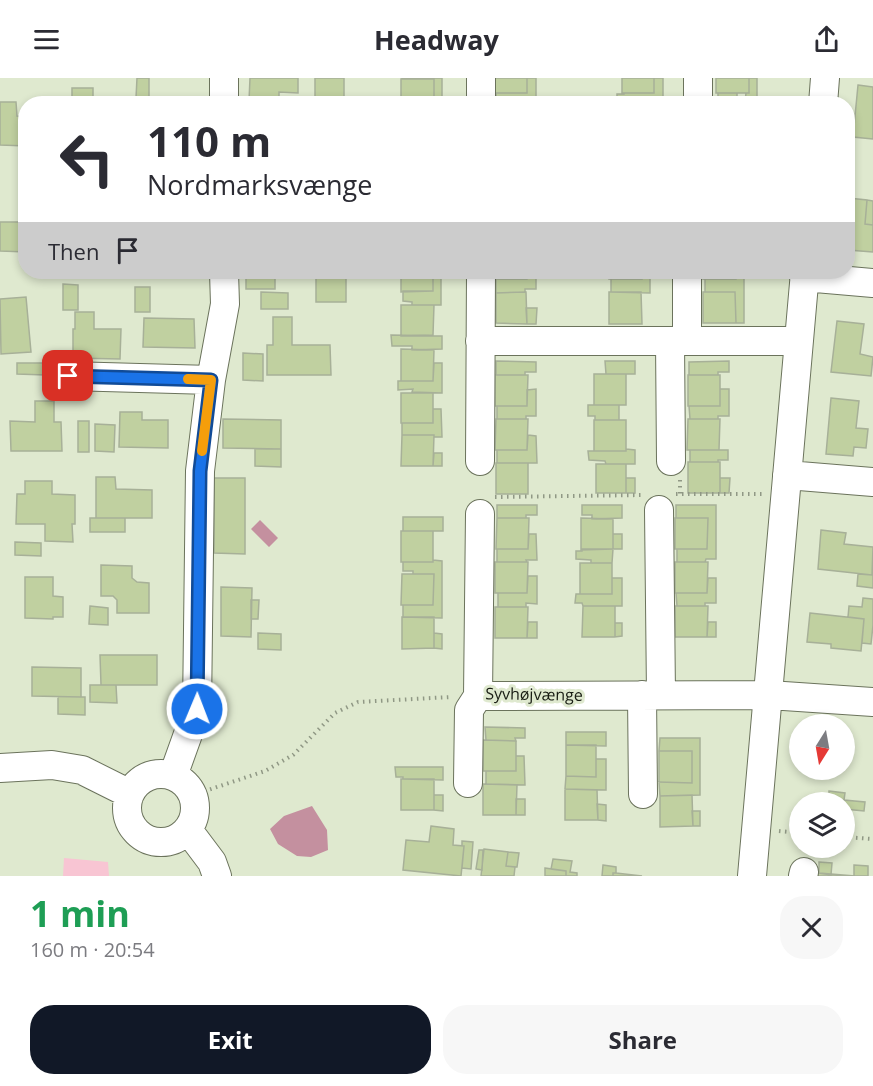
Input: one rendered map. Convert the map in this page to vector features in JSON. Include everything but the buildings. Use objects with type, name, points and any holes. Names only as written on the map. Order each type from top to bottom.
[{"type":"street","points":[[224,78],[224,96]]},
{"type":"street","points":[[481,78],[481,96]]},
{"type":"street","points":[[698,96],[699,78]]},
{"type":"street","points":[[824,96],[825,78]]},
{"type":"street","points":[[183,785],[197,709],[200,471],[211,380],[225,304],[224,279]]},
{"type":"street","points":[[480,461],[481,279]]},
{"type":"street","points":[[671,461],[679,341],[686,279]]},
{"type":"street","points":[[752,876],[804,279]]},
{"type":"street","points":[[843,279],[873,283]]},
{"type":"street","points":[[480,341],[798,341]]},
{"type":"street","points":[[68,376],[211,380]]},
{"type":"street","points":[[787,484],[873,482]]},
{"type":"street","points":[[643,794],[652,695],[652,502]]},
{"type":"street","name":"Syvhøjvænge","points":[[487,505],[478,696],[769,694],[873,702]]},
{"type":"street","points":[[468,783],[469,710],[478,696]]},
{"type":"street","points":[[0,768],[52,765],[82,770],[129,794]]},
{"type":"street","points":[[163,774],[183,785],[195,807],[194,819],[188,830],[178,838],[166,842],[154,842],[142,837],[133,829],[126,806],[129,794],[135,785],[143,778],[163,774]]},
{"type":"street","points":[[188,830],[212,862],[217,876]]},
{"type":"path","points":[[487,505],[652,502],[668,494],[787,484]]},
{"type":"path","points":[[183,785],[265,771],[292,755],[335,713],[358,702],[478,696]]},
{"type":"path","points":[[855,838],[873,839]]},
{"type":"shaded area","points":[[260,520],[278,538],[269,547],[251,529]]},
{"type":"shaded area","points":[[312,806],[327,830],[328,850],[311,857],[297,856],[278,844],[270,829],[284,816]]},
{"type":"shaded area","points":[[64,858],[108,862],[109,876],[63,876]]},
{"type":"slow traffic","points":[[188,379],[211,380],[202,451]]},
{"type":"route","points":[[68,376],[211,380],[200,471],[197,709]]}]
